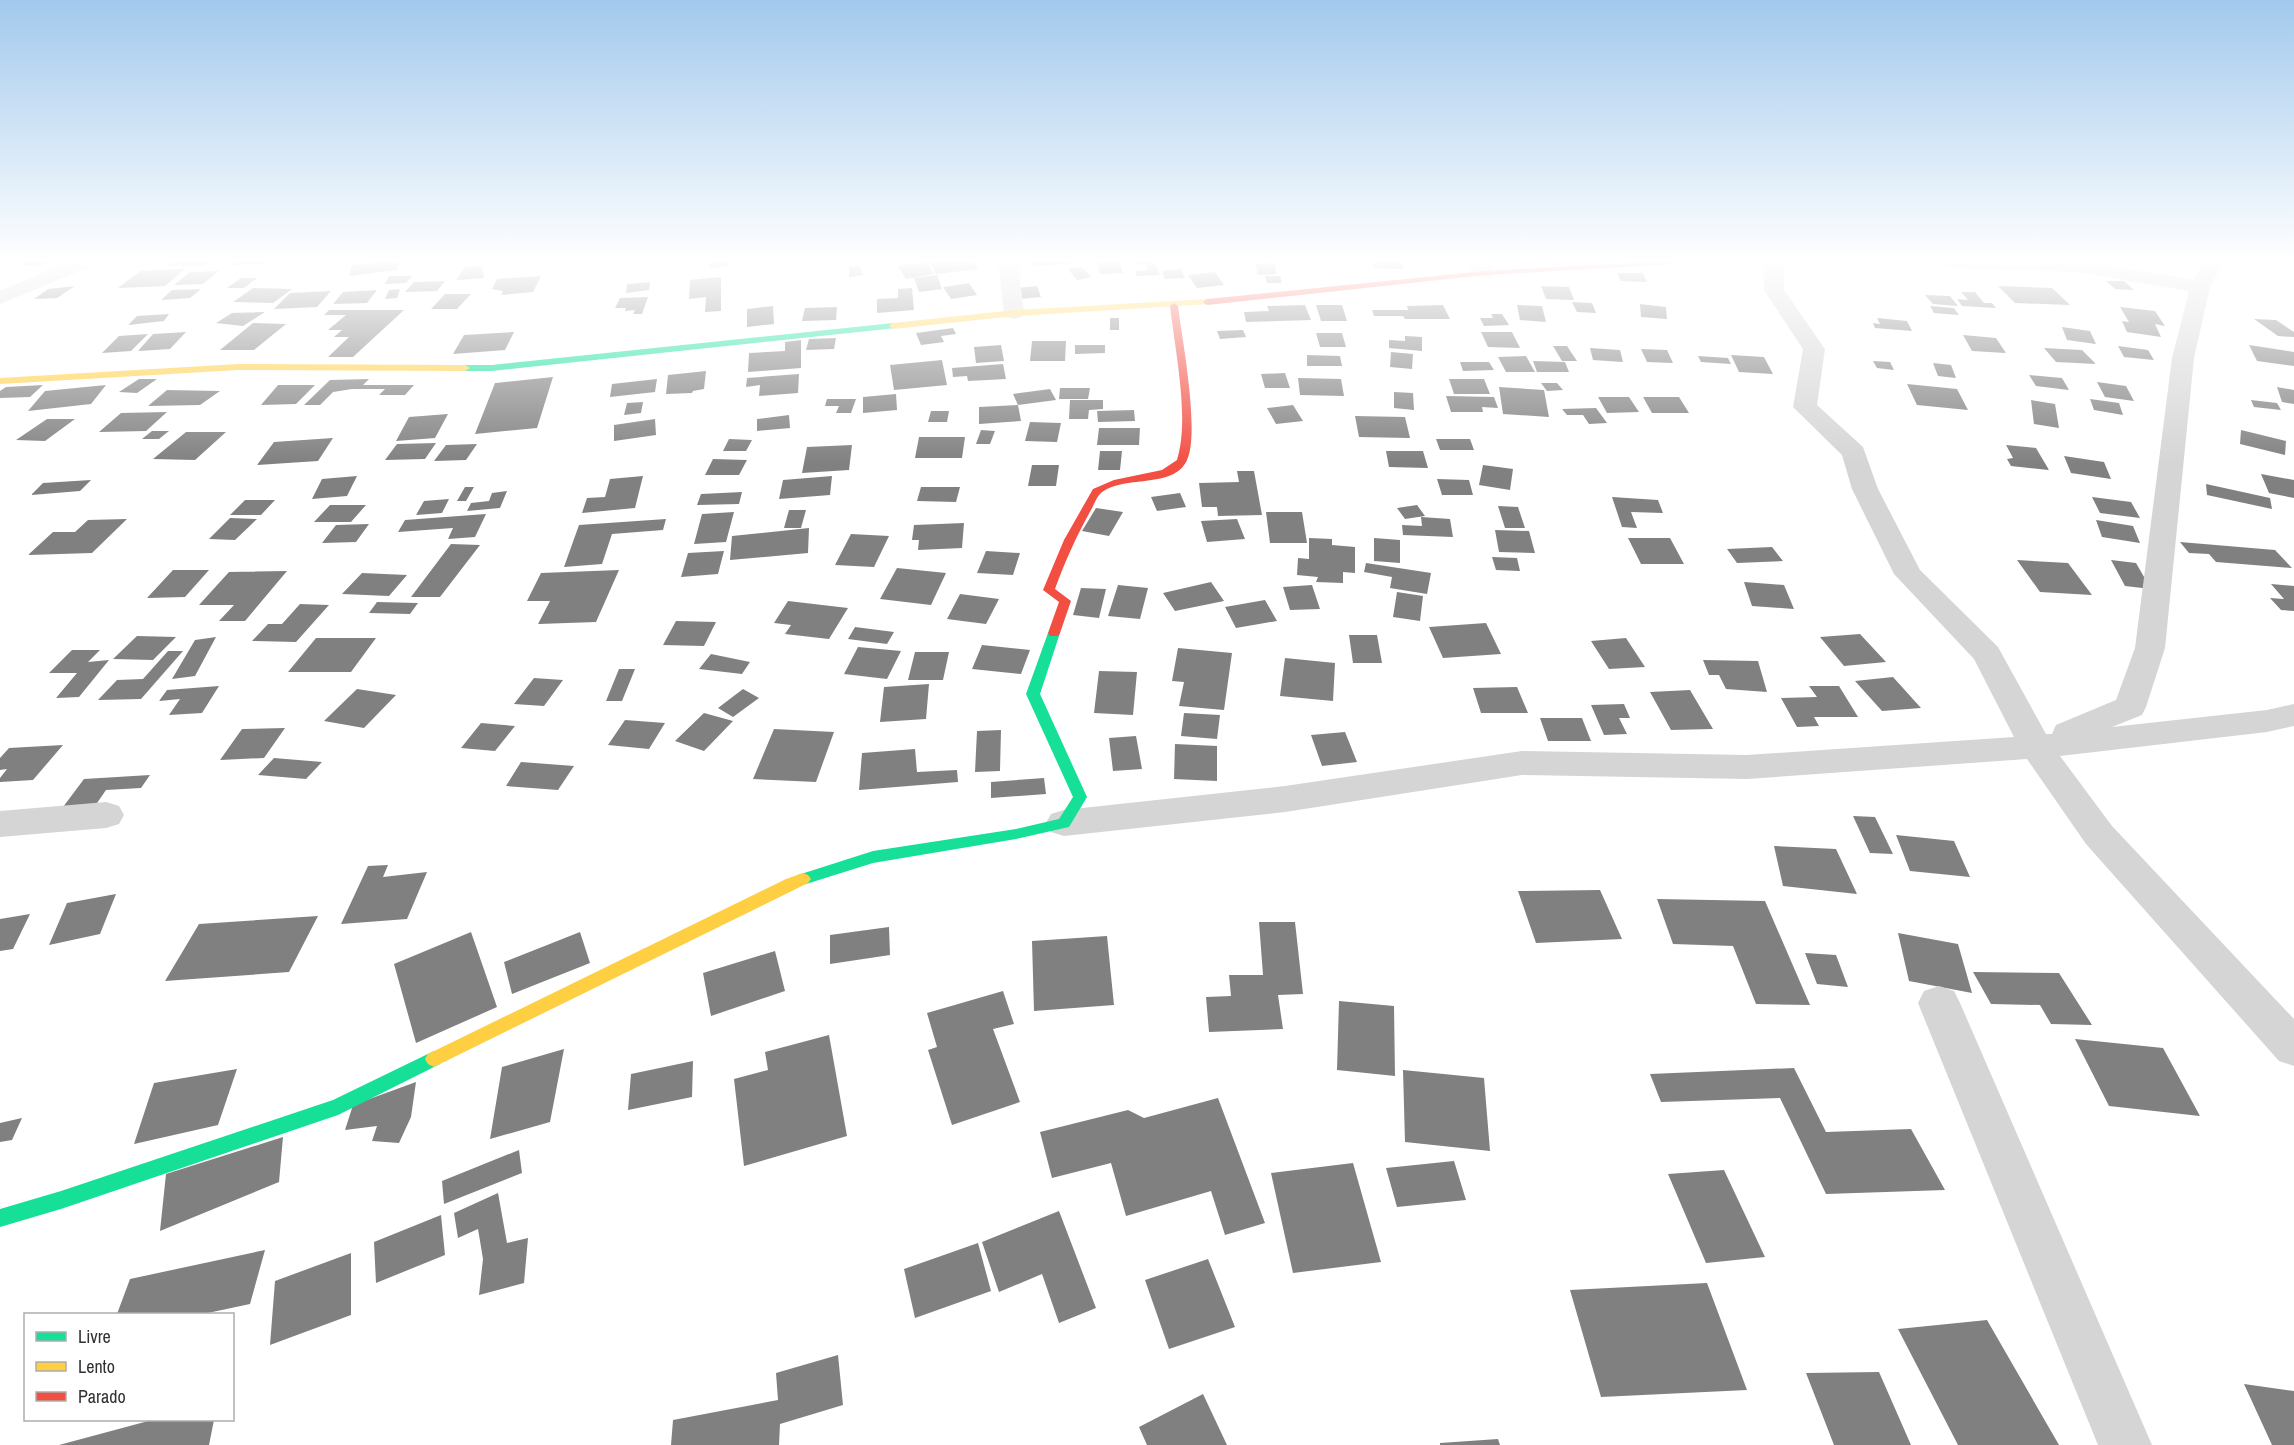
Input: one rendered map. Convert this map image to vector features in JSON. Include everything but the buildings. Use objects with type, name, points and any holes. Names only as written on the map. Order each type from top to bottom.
[{"type":"street","points":[[0,381],[238,367],[492,368],[858,329]]},
{"type":"street","points":[[1064,823],[1080,797],[1033,694],[1065,601],[1049,590],[1061,554],[1096,492],[1110,485],[1172,471],[1182,461],[1187,443],[1187,427],[1177,329]]},
{"type":"street","points":[[1801,329],[1814,349],[1804,407],[1854,452],[1865,489],[1908,574],[1987,654],[2036,747],[2099,835],[2294,1048]]},
{"type":"street","points":[[2036,747],[2130,707],[2150,648],[2182,358],[2189,329]]},
{"type":"street","points":[[0,1218],[61,1200],[338,1107],[791,883],[873,857],[1016,834],[1064,823],[1285,800],[1522,763],[1747,767],[2036,747],[2285,722]]},
{"type":"street","points":[[0,824],[106,815]]},
{"type":"street","points":[[1939,1003],[2125,1445]]},
{"type":"traffic: fast","points":[[465,368],[492,368],[860,329]]},
{"type":"traffic: fast","points":[[803,879],[873,857],[1016,834],[1064,823],[1080,797],[1033,694],[1054,633]]},
{"type":"traffic: fast","points":[[0,1218],[61,1200],[338,1107],[434,1059]]},
{"type":"traffic: slow","points":[[0,381],[238,367],[465,368]]},
{"type":"traffic: slow","points":[[434,1059],[803,879]]},
{"type":"traffic: jam","points":[[1054,633],[1065,601],[1049,590],[1070,540],[1095,493],[1106,486],[1166,473],[1182,461],[1186,449],[1187,432],[1177,329]]}]
